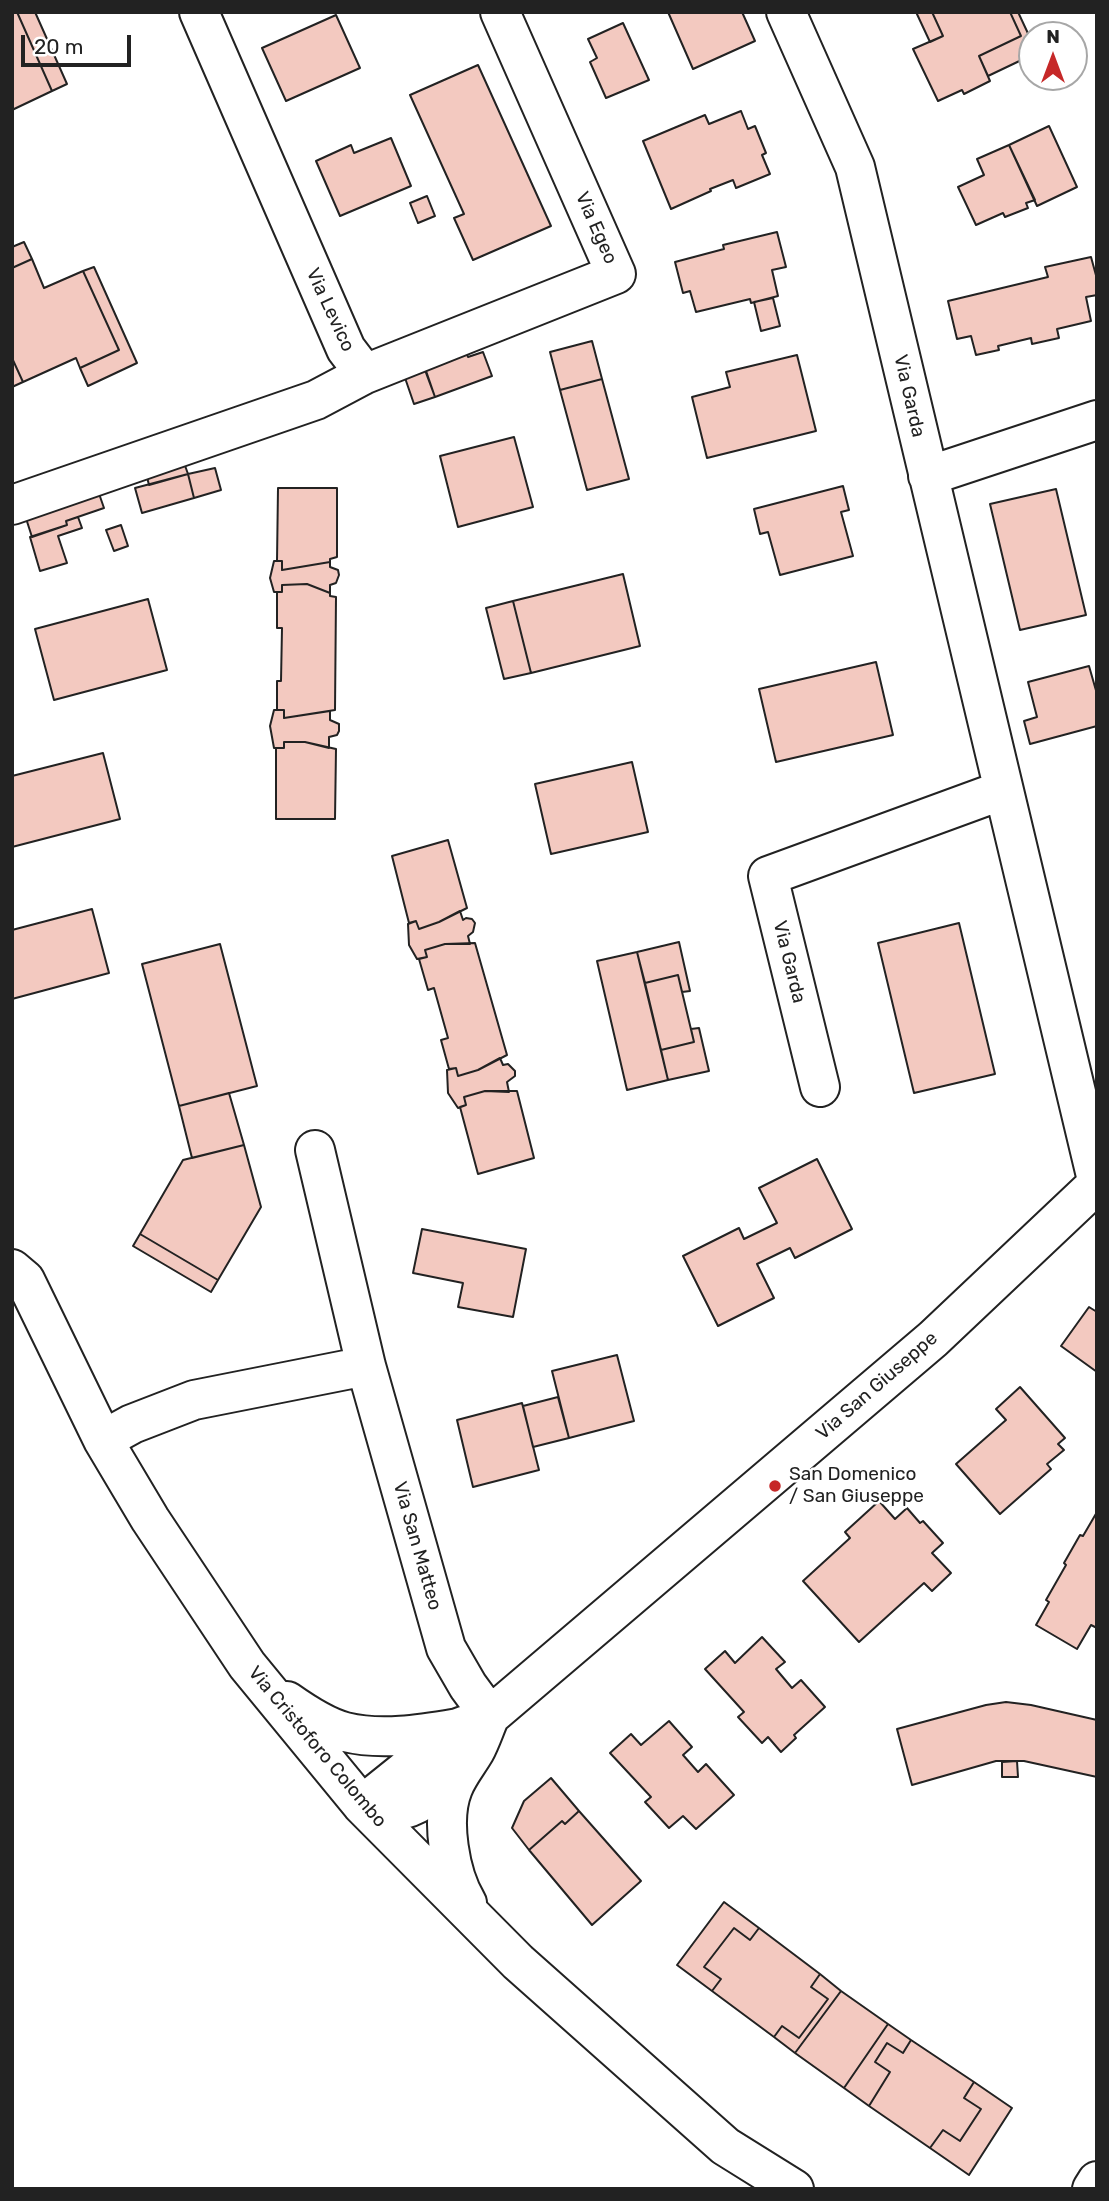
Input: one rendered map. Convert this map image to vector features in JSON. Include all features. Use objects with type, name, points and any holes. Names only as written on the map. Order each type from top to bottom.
[{"type":"street","name":"Via Levico","points":[[12,505],[316,400],[365,374],[346,349],[199,12]]},
{"type":"street","name":"Via Egeo","points":[[365,374],[616,274],[500,12]]},
{"type":"street","name":"Via Garda","points":[[786,12],[855,167],[1097,1182]]},
{"type":"street","points":[[928,475],[1097,420]]},
{"type":"street","name":"Via Garda","points":[[820,1087],[768,876],[1003,790]]},
{"type":"street","name":"Via San Matteo","points":[[315,1150],[366,1366],[446,1648],[468,1686],[475,1731]]},
{"type":"street","name":"Via San Giuseppe","points":[[365,1809],[475,1731],[933,1339],[1097,1182]]},
{"type":"street","name":"Via Cristoforo Colombo","points":[[12,1269],[25,1280],[103,1440],[158,1530],[247,1665],[365,1809],[518,1962],[725,2146],[794,2189]]},
{"type":"street","points":[[103,1440],[132,1424],[194,1400],[366,1366]]},
{"type":"street","points":[[266,1687],[305,1713],[343,1732],[380,1737],[475,1731]]},
{"type":"street","name":"Via San Giuseppe","points":[[475,1731],[452,1789],[448,1821],[449,1855],[458,1888],[479,1923]]},
{"type":"street","points":[[1092,2189],[1097,2181]]},
{"type":"building","points":[[17,12],[35,12],[67,84],[52,91]]},
{"type":"building","points":[[17,12],[52,91],[12,110],[12,13]]},
{"type":"building","points":[[668,12],[742,12],[755,41],[693,69]]},
{"type":"building","points":[[916,12],[932,12],[943,36],[930,42]]},
{"type":"building","points":[[932,12],[1010,12],[1018,29],[1018,37],[979,56],[990,81],[964,94],[962,90],[938,101],[913,49],[943,36]]},
{"type":"building","points":[[1010,12],[1018,12],[1022,21],[1018,21],[1018,29]]},
{"type":"building","points":[[336,15],[360,68],[286,101],[262,48]]},
{"type":"building","points":[[623,23],[649,80],[606,98],[590,62],[597,58],[588,39]]},
{"type":"building","points":[[1018,37],[1018,62],[988,76],[979,56]]},
{"type":"building","points":[[478,65],[551,226],[473,260],[454,218],[464,214],[410,95]]},
{"type":"building","points":[[741,111],[748,129],[755,126],[766,153],[762,155],[770,174],[736,188],[733,180],[671,209],[643,141],[705,115],[709,124]]},
{"type":"building","points":[[1049,126],[1077,187],[1037,206],[1009,145]]},
{"type":"building","points":[[391,138],[411,186],[340,216],[316,161],[351,145],[354,153]]},
{"type":"building","points":[[1009,145],[1035,200],[1026,203],[1028,208],[1005,217],[1003,213],[976,225],[958,187],[984,175],[977,159]]},
{"type":"building","points":[[427,196],[435,216],[418,223],[410,203]]},
{"type":"building","points":[[777,232],[786,267],[772,270],[778,296],[751,303],[750,299],[696,312],[690,291],[683,293],[675,262],[724,249],[723,245]]},
{"type":"building","points":[[24,242],[32,259],[12,268],[12,247]]},
{"type":"building","points":[[1091,257],[1097,279],[1097,295],[1086,297],[1091,321],[1057,329],[1059,338],[1032,344],[1031,338],[998,346],[999,350],[976,355],[971,336],[957,339],[948,301],[1048,277],[1045,267]]},
{"type":"building","points":[[32,259],[44,288],[83,271],[119,350],[80,368],[76,358],[23,382],[12,358],[12,268]]},
{"type":"building","points":[[94,267],[137,363],[88,386],[80,368],[119,350],[83,271]]},
{"type":"building","points":[[773,298],[780,326],[761,331],[754,302]]},
{"type":"building","points":[[461,339],[468,357],[483,352],[492,376],[435,397],[419,354]]},
{"type":"building","points":[[592,341],[602,379],[560,390],[550,352]]},
{"type":"building","points":[[797,355],[816,431],[707,458],[692,397],[730,387],[726,372]]},
{"type":"building","points":[[12,358],[23,382],[12,387]]},
{"type":"building","points":[[425,368],[435,397],[414,404],[404,375]]},
{"type":"building","points":[[602,379],[629,479],[587,490],[560,390]]},
{"type":"building","points":[[514,437],[533,507],[458,527],[440,456]]},
{"type":"building","points":[[183,460],[188,474],[149,485],[146,473]]},
{"type":"building","points":[[215,468],[221,490],[194,498],[188,474]]},
{"type":"building","points":[[188,474],[194,498],[142,513],[135,488]]},
{"type":"building","points":[[96,485],[104,508],[66,521],[67,525],[32,537],[23,509]]},
{"type":"building","points":[[843,486],[849,510],[841,512],[853,556],[780,575],[768,532],[760,534],[754,509]]},
{"type":"building","points":[[278,488],[337,488],[337,557],[330,559],[330,562],[282,570],[282,561],[277,561]]},
{"type":"building","points":[[1056,489],[1086,615],[1020,630],[990,504]]},
{"type":"building","points":[[78,517],[82,528],[58,536],[67,563],[40,571],[30,537],[67,525],[66,521]]},
{"type":"building","points":[[121,525],[128,546],[114,551],[106,530]]},
{"type":"building","points":[[274,561],[282,561],[282,570],[330,562],[330,567],[338,570],[339,575],[336,583],[330,585],[330,593],[307,584],[282,585],[282,592],[274,592],[270,578]]},
{"type":"building","points":[[623,574],[640,646],[531,673],[513,601]]},
{"type":"building","points":[[307,584],[336,597],[335,710],[284,718],[284,710],[277,710],[277,681],[281,681],[282,628],[277,628],[277,592],[282,592],[282,585]]},
{"type":"building","points":[[148,599],[167,670],[54,700],[35,629]]},
{"type":"building","points":[[513,601],[531,673],[504,679],[486,608]]},
{"type":"building","points":[[876,662],[893,735],[776,762],[759,689]]},
{"type":"building","points":[[1089,666],[1097,694],[1097,726],[1030,744],[1024,721],[1037,717],[1028,682]]},
{"type":"building","points":[[274,710],[284,710],[284,718],[330,711],[330,720],[339,724],[339,731],[337,735],[329,737],[329,748],[305,742],[284,742],[284,748],[274,748],[270,726]]},
{"type":"building","points":[[284,742],[305,742],[336,749],[335,819],[276,819],[276,748],[284,748]]},
{"type":"building","points":[[103,753],[120,819],[12,847],[12,776]]},
{"type":"building","points":[[632,762],[648,832],[551,854],[535,784]]},
{"type":"building","points":[[448,840],[467,908],[419,929],[416,921],[409,923],[392,856]]},
{"type":"building","points":[[92,909],[109,973],[12,999],[12,930]]},
{"type":"building","points":[[460,911],[463,920],[472,919],[475,923],[473,932],[468,936],[470,944],[445,944],[425,950],[427,957],[417,959],[409,945],[408,924],[416,921],[419,929]]},
{"type":"building","points":[[959,923],[995,1074],[914,1093],[878,943]]},
{"type":"building","points":[[679,942],[690,991],[682,992],[678,975],[645,983],[637,952]]},
{"type":"building","points":[[475,943],[507,1055],[478,1070],[458,1076],[456,1068],[449,1069],[441,1040],[448,1038],[434,988],[428,990],[419,959],[427,957],[425,950],[445,944]]},
{"type":"building","points":[[220,944],[257,1086],[179,1106],[142,964]]},
{"type":"building","points":[[637,952],[668,1080],[627,1090],[597,961]]},
{"type":"building","points":[[678,975],[694,1042],[661,1050],[645,983]]},
{"type":"building","points":[[699,1028],[709,1071],[668,1080],[661,1050],[694,1042],[691,1029]]},
{"type":"building","points":[[500,1058],[503,1065],[508,1064],[515,1071],[515,1076],[507,1082],[509,1092],[485,1091],[464,1097],[466,1105],[458,1108],[448,1093],[447,1070],[456,1068],[458,1076],[478,1070]]},
{"type":"building","points":[[485,1091],[517,1091],[534,1158],[478,1174],[460,1107],[466,1105],[464,1097]]},
{"type":"building","points":[[229,1093],[244,1145],[192,1158],[179,1106]]},
{"type":"building","points":[[244,1145],[261,1207],[218,1280],[140,1234],[183,1160]]},
{"type":"building","points":[[817,1159],[852,1229],[795,1258],[790,1248],[757,1264],[774,1298],[718,1326],[683,1256],[739,1228],[744,1239],[777,1223],[759,1188]]},
{"type":"building","points":[[422,1229],[526,1249],[513,1317],[458,1307],[463,1283],[413,1273]]},
{"type":"building","points":[[140,1234],[218,1280],[211,1292],[133,1246]]},
{"type":"building","points":[[1089,1307],[1097,1312],[1097,1372],[1061,1346]]},
{"type":"building","points":[[617,1355],[634,1421],[569,1438],[552,1371]]},
{"type":"building","points":[[1020,1387],[1065,1438],[1058,1444],[1064,1450],[1047,1464],[1051,1469],[1000,1514],[956,1464],[1006,1420],[996,1409]]},
{"type":"building","points":[[558,1397],[569,1438],[533,1447],[523,1406]]},
{"type":"building","points":[[522,1403],[539,1470],[473,1487],[457,1420]]},
{"type":"building","points":[[879,1501],[895,1519],[907,1508],[920,1523],[923,1521],[943,1543],[932,1553],[951,1573],[932,1591],[924,1583],[859,1642],[803,1581],[850,1538],[845,1532]]},
{"type":"building","points":[[1097,1512],[1097,1628],[1091,1625],[1077,1649],[1036,1625],[1049,1602],[1046,1600],[1066,1565],[1064,1563]]},
{"type":"building","points":[[762,1637],[785,1662],[776,1669],[792,1688],[801,1680],[825,1707],[794,1735],[796,1738],[781,1752],[768,1737],[762,1743],[738,1717],[744,1712],[705,1669],[725,1651],[735,1663]]},
{"type":"building","points":[[1006,1702],[1097,1720],[1097,1777],[1024,1761],[996,1761],[912,1785],[897,1729]]},
{"type":"building","points":[[669,1721],[692,1747],[683,1755],[698,1772],[706,1764],[734,1795],[696,1829],[683,1816],[669,1828],[645,1802],[651,1797],[610,1753],[631,1734],[641,1745]]},
{"type":"building","points":[[1017,1761],[1018,1777],[1002,1777],[1002,1762]]},
{"type":"building","points":[[551,1778],[579,1811],[565,1824],[562,1821],[529,1850],[512,1828],[524,1801]]},
{"type":"building","points":[[579,1811],[641,1881],[592,1925],[529,1850],[562,1821],[565,1824]]},
{"type":"building","points":[[724,1902],[759,1928],[750,1940],[734,1928],[704,1967],[721,1979],[712,1991],[677,1965]]},
{"type":"building","points":[[734,1928],[750,1940],[759,1928],[820,1974],[811,1987],[828,1999],[799,2038],[782,2026],[774,2037],[712,1991],[721,1979],[704,1967]]},
{"type":"building","points":[[820,1974],[841,1991],[795,2053],[774,2037],[782,2026],[799,2038],[828,1999],[811,1987]]},
{"type":"building","points":[[841,1991],[888,2024],[844,2088],[795,2053]]},
{"type":"building","points":[[888,2024],[911,2040],[903,2053],[887,2043],[875,2062],[890,2072],[869,2106],[844,2088]]},
{"type":"building","points":[[911,2040],[974,2082],[964,2098],[981,2109],[960,2141],[943,2130],[930,2148],[869,2106],[890,2072],[875,2062],[887,2043],[903,2053]]},
{"type":"building","points":[[974,2082],[1012,2108],[969,2175],[930,2148],[943,2130],[960,2141],[981,2109],[964,2098]]},
{"type":"place","name":"San Domenico / San Giuseppe","points":[[775,1486]]}]
